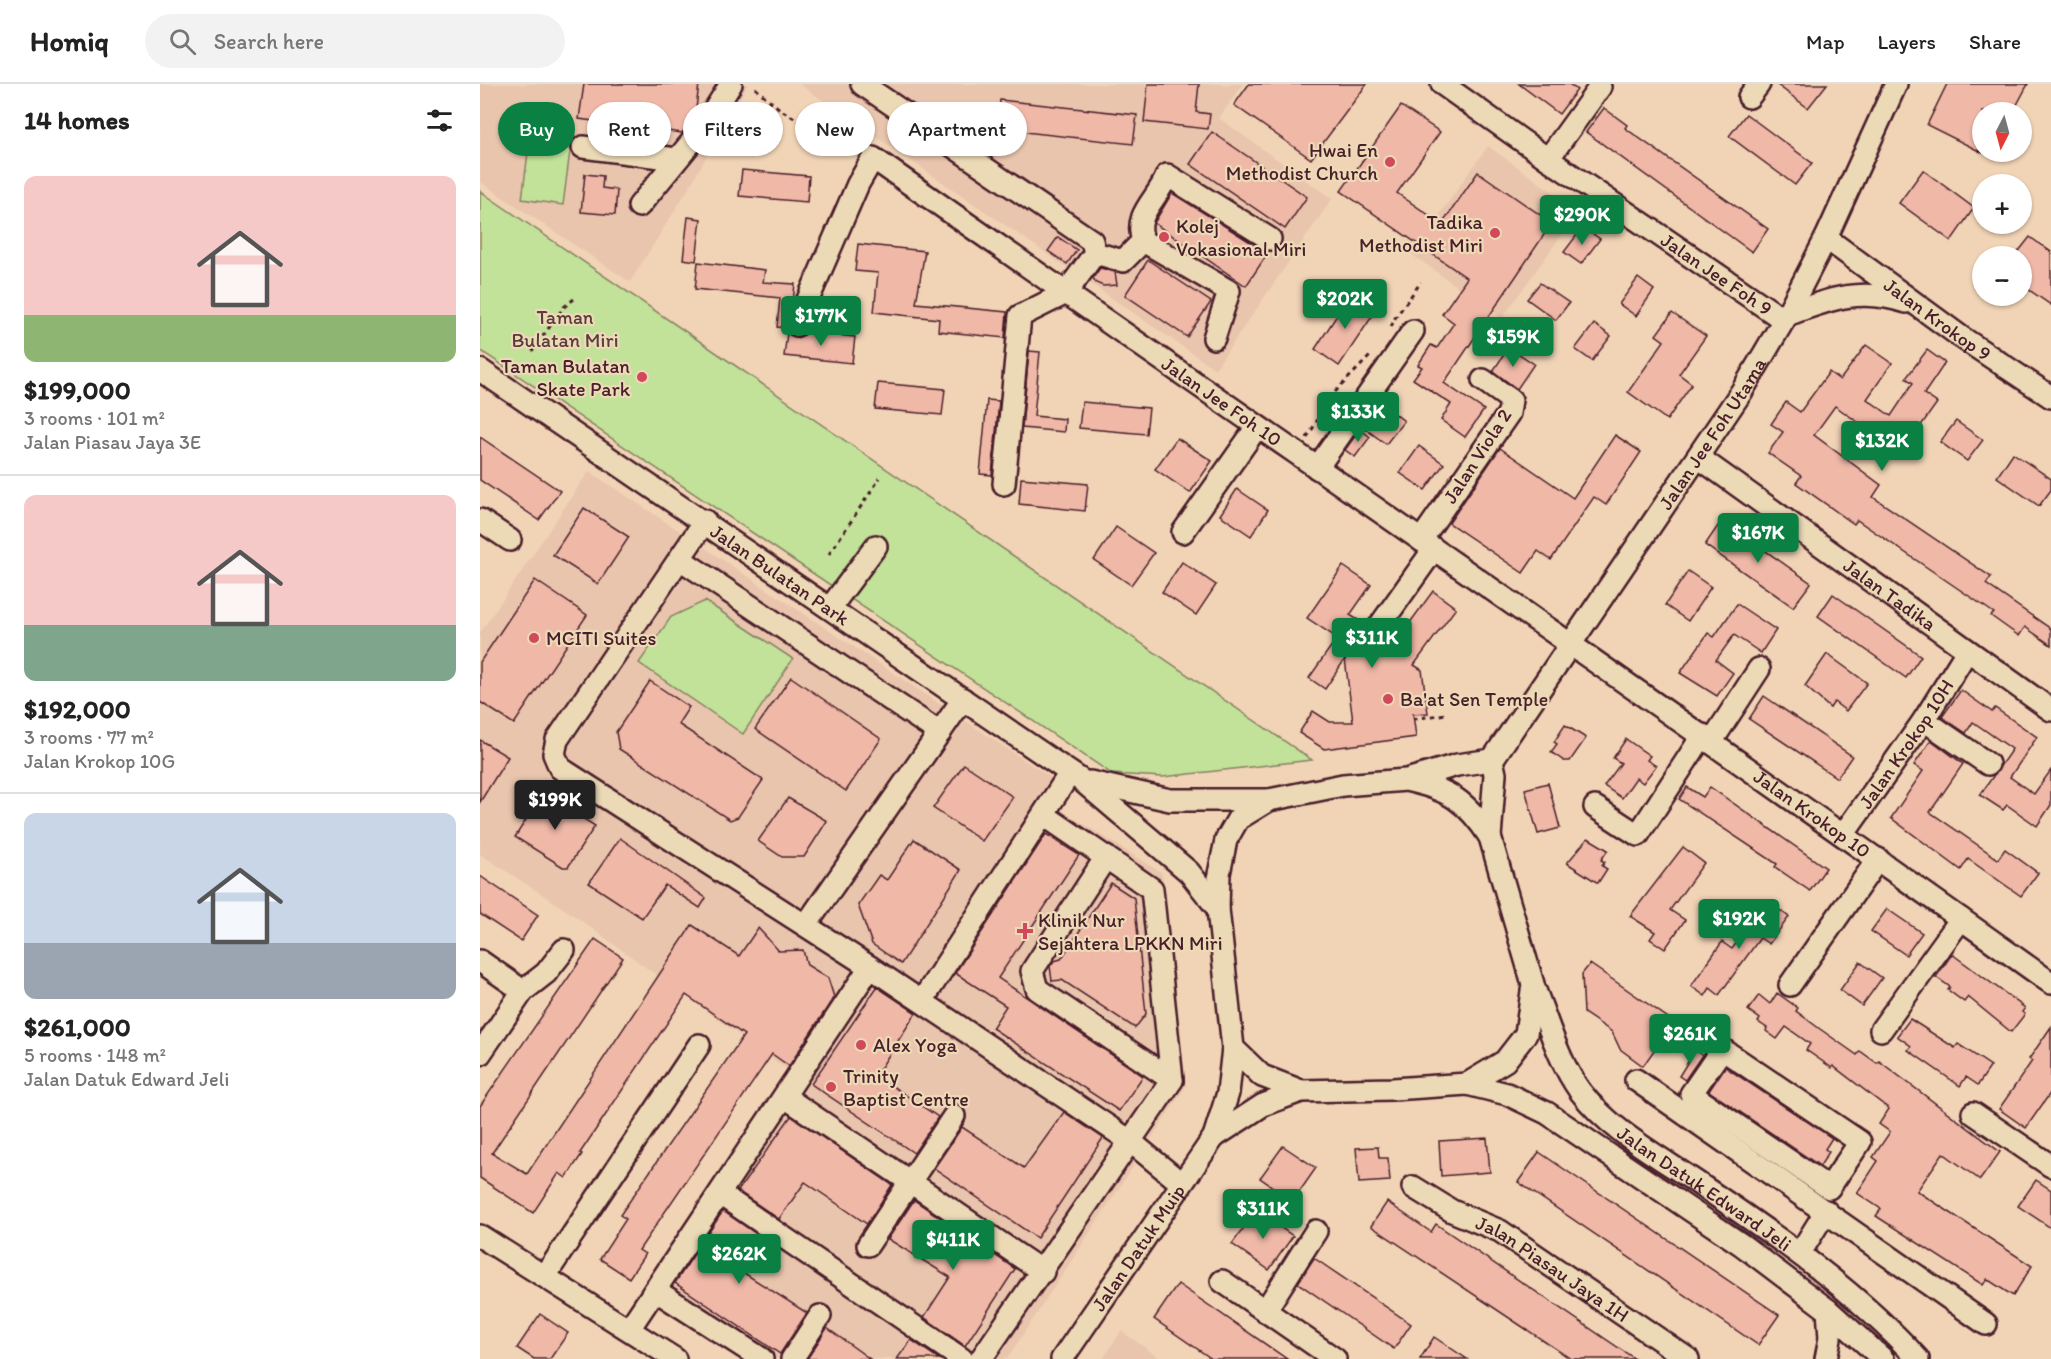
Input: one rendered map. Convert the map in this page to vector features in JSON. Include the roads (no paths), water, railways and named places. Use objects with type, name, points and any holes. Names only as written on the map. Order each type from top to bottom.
[{"type":"street","points":[[639,206],[703,128],[730,84]]},
{"type":"street","points":[[862,84],[1092,241],[1095,253],[1066,293],[1020,316],[1004,484]]},
{"type":"street","name":"Jalan Jee Foh Utama","points":[[1492,760],[1698,457],[1786,318],[1826,238],[1896,84]]},
{"type":"street","points":[[1548,159],[1600,87]]},
{"type":"street","name":"Jalan Jee Foh 9","points":[[1456,88],[1548,159],[1786,318]]},
{"type":"street","points":[[583,147],[676,159]]},
{"type":"street","name":"Jalan Jee Foh 10","points":[[797,324],[858,184],[873,158],[1572,645]]},
{"type":"street","points":[[1214,338],[1229,291],[1143,241],[1139,230],[1140,217],[1161,191],[1167,175],[1270,239]]},
{"type":"street","name":"Jalan Krokop 9","points":[[1826,238],[1918,306],[2051,397]]},
{"type":"street","points":[[1095,253],[1122,261],[1143,241]]},
{"type":"street","points":[[1786,318],[1848,294],[1892,298],[1918,306]]},
{"type":"street","points":[[1317,468],[1413,331]]},
{"type":"street","name":"Jalan Bulatan Park","points":[[480,370],[705,521],[1075,776]]},
{"type":"street","name":"Jalan Viola 2","points":[[1427,544],[1509,413],[1511,400],[1483,380]]},
{"type":"street","points":[[1183,532],[1257,427]]},
{"type":"street","name":"Jalan Tadika","points":[[1698,457],[2051,710]]},
{"type":"street","points":[[480,520],[510,540]]},
{"type":"street","points":[[705,521],[557,740],[554,754],[560,768],[922,1001],[1130,1141],[1181,1183]]},
{"type":"street","points":[[1371,638],[1427,544]]},
{"type":"street","points":[[830,608],[876,546]]},
{"type":"street","points":[[680,559],[940,733]]},
{"type":"street","name":"Jalan Krokop 10","points":[[1572,645],[1708,738],[2051,983]]},
{"type":"street","name":"Jalan Krokop 10H","points":[[1843,835],[1924,720],[1967,651]]},
{"type":"street","points":[[1594,807],[1638,835],[1760,669]]},
{"type":"street","points":[[806,926],[963,699]]},
{"type":"street","points":[[1924,720],[1988,764]]},
{"type":"street","points":[[1075,776],[1127,793],[1170,800],[1269,800],[1343,785],[1406,780],[1457,765],[1492,760],[1495,774],[1490,837]]},
{"type":"street","points":[[922,1001],[1044,815],[1075,776]]},
{"type":"street","points":[[1075,776],[1189,872],[1218,909]]},
{"type":"street","points":[[1406,780],[1430,785],[1461,799],[1478,818],[1490,837]]},
{"type":"street","points":[[1214,1137],[1228,1093],[1233,1048],[1218,909],[1219,874],[1226,840],[1238,819],[1269,800]]},
{"type":"street","points":[[981,1359],[1043,1272],[1172,1080],[1152,889],[1044,815]]},
{"type":"street","name":"Jalan Datuk Edward Jeli","points":[[1490,837],[1533,984],[1562,1061],[1581,1092],[1610,1122],[1800,1253],[1882,1320],[1918,1359]]},
{"type":"street","points":[[1106,857],[1032,971],[1032,982],[1037,989],[1172,1080]]},
{"type":"street","points":[[1790,985],[1878,859]]},
{"type":"street","points":[[1881,1030],[1961,919]]},
{"type":"street","points":[[480,1054],[523,991],[546,973],[564,950]]},
{"type":"street","points":[[480,962],[523,991]]},
{"type":"street","points":[[629,1329],[870,967]]},
{"type":"street","points":[[1214,1137],[1263,1105],[1301,1091],[1467,1084],[1505,1061],[1526,1034],[1533,984]]},
{"type":"street","points":[[545,1276],[699,1045]]},
{"type":"street","points":[[1233,1048],[1262,1076],[1301,1091]]},
{"type":"street","points":[[1722,1049],[1860,1142],[1829,1188],[1691,1094],[1722,1049]]},
{"type":"street","points":[[1636,1080],[1986,1324]]},
{"type":"street","name":"Jalan Datuk Edward Jeli","points":[[1467,1084],[1507,1094],[1547,1113],[1742,1245],[1828,1310],[1883,1359]]},
{"type":"street","points":[[785,1097],[1043,1272]]},
{"type":"street","points":[[1973,1113],[2048,1158]]},
{"type":"street","points":[[868,1245],[954,1116]]},
{"type":"street","name":"Jalan Datuk Muip","points":[[1062,1359],[1214,1137]]},
{"type":"street","name":"Jalan Piasau Jaya 1H","points":[[1413,1187],[1452,1211],[1500,1231],[1688,1359]]},
{"type":"street","points":[[720,1194],[962,1359]]},
{"type":"street","points":[[1800,1253],[1826,1211]]},
{"type":"street","points":[[1265,1311],[1316,1231]]},
{"type":"street","points":[[480,1236],[675,1359]]},
{"type":"street","points":[[1222,1281],[1335,1359]]},
{"type":"street","points":[[655,1290],[762,1359]]},
{"type":"street","points":[[1826,1359],[1830,1338],[1828,1310]]},
{"type":"street","points":[[792,1359],[820,1316]]},
{"type":"place","name":"Hwai En Methodist Church","points":[[1390,162]]},
{"type":"place","name":"Tadika Methodist Miri","points":[[1495,233]]},
{"type":"place","name":"Kolej Vokasional Miri","points":[[1164,237]]},
{"type":"place","name":"Taman Bulatan Skate Park","points":[[642,377]]},
{"type":"place","name":"MCITI Suites","points":[[534,638]]},
{"type":"place","name":"Ba'at Sen Temple","points":[[1388,699]]},
{"type":"place","name":"Klinik Nur Sejahtera LPKKN Miri","points":[[1025,931]]},
{"type":"place","name":"Alex Yoga","points":[[861,1045]]},
{"type":"place","name":"Trinity Baptist Centre","points":[[831,1087]]},
{"type":"park label","name":"Taman Bulatan Miri","points":[[565,328]]}]
